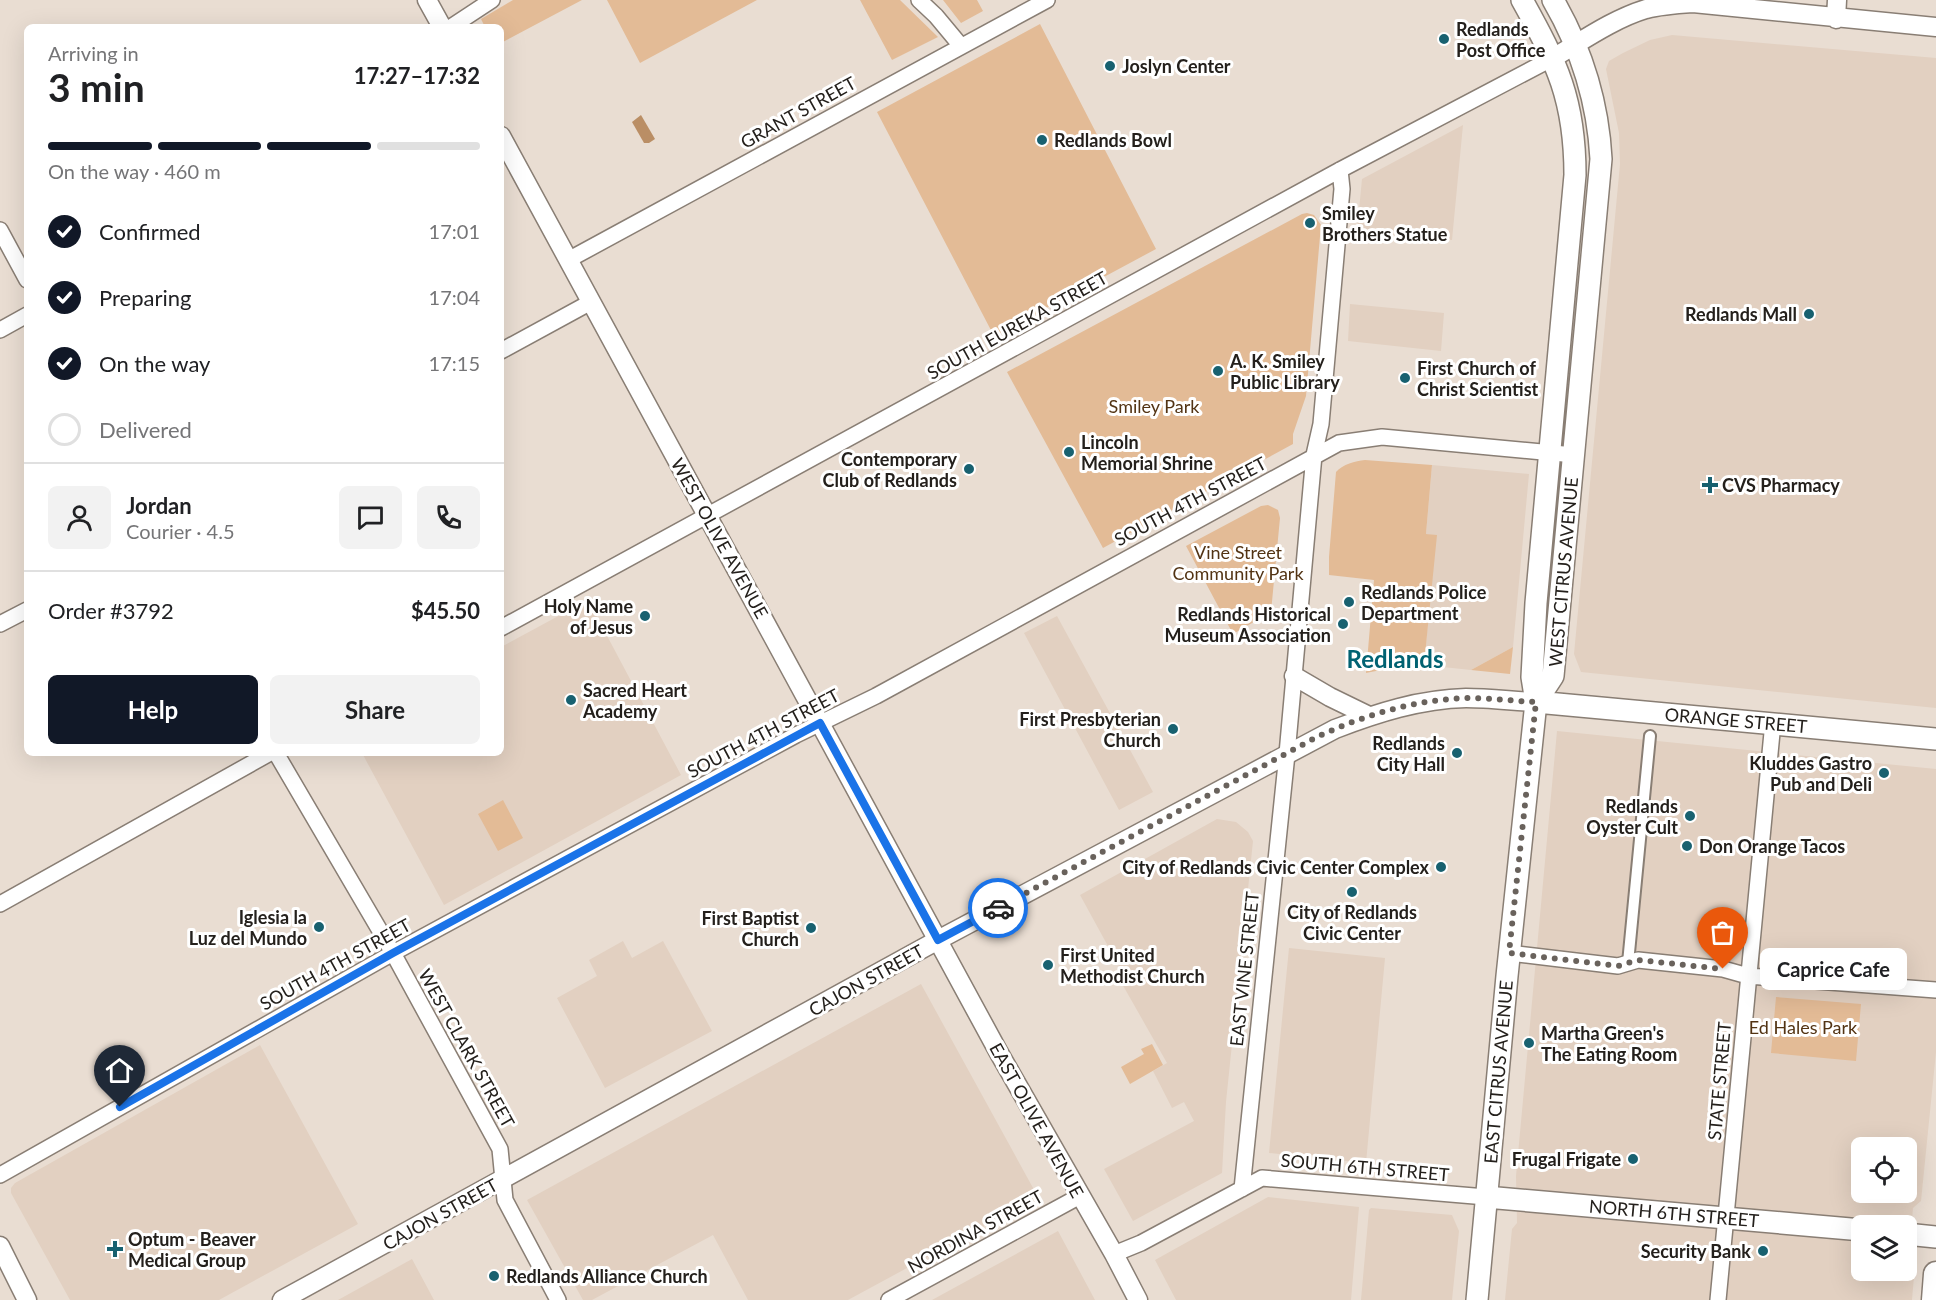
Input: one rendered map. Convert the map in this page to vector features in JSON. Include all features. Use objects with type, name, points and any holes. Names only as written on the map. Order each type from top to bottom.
[{"type":"main road","name":"WEST CITRUS AVENUE","points":[[1522,0],[1553,58],[1570,110],[1575,141],[1575,175],[1549,453],[1532,677],[1536,702]]},
{"type":"main road","name":"WEST CITRUS AVENUE","points":[[1536,702],[1553,676],[1601,159],[1594,98],[1576,45],[1553,0]]},
{"type":"main road","name":"ORANGE STREET","points":[[1536,702],[1773,722],[1936,739]]},
{"type":"main road","name":"EAST CITRUS AVENUE","points":[[1477,1300],[1509,953],[1536,702]]},
{"type":"main road","name":"NORTH 6TH STREET","points":[[1486,1197],[1851,1229]]},
{"type":"main road","points":[[1917,1235],[1936,1237]]},
{"type":"main road","points":[[1934,1300],[1936,1274]]},
{"type":"street","points":[[427,0],[440,24]]},
{"type":"street","points":[[456,24],[492,0]]},
{"type":"street","points":[[919,0],[962,46]]},
{"type":"street","name":"GRANT STREET","points":[[568,260],[1047,0]]},
{"type":"street","points":[[1836,19],[1837,0]]},
{"type":"street","points":[[1553,58],[1628,17],[1664,5],[1693,3],[1836,19],[1936,27]]},
{"type":"street","name":"SOUTH EUREKA STREET","points":[[504,626],[1340,170],[1553,58]]},
{"type":"street","name":"WEST OLIVE AVENUE","points":[[504,142],[938,940]]},
{"type":"street","name":"EAST VINE STREET","points":[[1242,1189],[1287,754],[1314,455],[1322,409],[1342,189],[1340,170]]},
{"type":"street","points":[[0,230],[24,274]]},
{"type":"street","points":[[504,349],[591,302]]},
{"type":"street","points":[[0,330],[24,317]]},
{"type":"street","name":"SOUTH 4TH STREET","points":[[0,1175],[393,953],[820,723],[876,696],[1339,443],[1382,437],[1574,455]]},
{"type":"street","points":[[0,624],[24,612]]},
{"type":"street","points":[[1294,676],[1368,716]]},
{"type":"street","name":"CAJON STREET","points":[[282,1300],[938,940],[1335,729],[1368,716],[1427,702],[1466,698],[1536,702]]},
{"type":"street","name":"STATE STREET","points":[[1718,1300],[1773,722]]},
{"type":"street","points":[[1628,963],[1650,736]]},
{"type":"street","points":[[0,904],[265,756]]},
{"type":"street","name":"WEST CLARK STREET","points":[[278,756],[393,953],[500,1149],[505,1200],[558,1300]]},
{"type":"street","name":"EAST OLIVE AVENUE","points":[[938,940],[1138,1300]]},
{"type":"street","points":[[1509,953],[1618,966],[1638,960],[1723,969],[1748,976],[1936,990]]},
{"type":"street","name":"SOUTH 6TH STREET","points":[[1114,1254],[1141,1243],[1262,1178],[1268,1177],[1486,1197]]},
{"type":"street","name":"NORDINA STREET","points":[[889,1300],[1080,1196]]},
{"type":"street","points":[[0,1246],[27,1300]]},
{"type":"shaded area","name":"Redlands Mall","points":[[1672,35],[1936,58],[1936,708],[1581,672],[1574,654],[1620,164],[1619,133],[1606,69],[1609,61],[1623,53],[1650,40]]},
{"type":"shaded area","points":[[641,115],[655,139],[649,143],[644,143],[632,122]]},
{"type":"shaded area","points":[[1463,125],[1452,240],[1357,231],[1362,179]]},
{"type":"shaded area","points":[[1350,304],[1444,313],[1441,351],[1348,341]]},
{"type":"shaded area","points":[[1432,465],[1529,474],[1513,647],[1471,670],[1424,665],[1436,536],[1426,534]]},
{"type":"shaded area","name":"Sacred Heart Academy","points":[[588,600],[681,775],[444,905],[364,756],[504,756],[504,645]]},
{"type":"shaded area","points":[[1057,616],[1153,792],[1119,810],[1024,633]]},
{"type":"shaded area","points":[[1557,731],[1936,769],[1936,1052],[1921,1201],[1913,1208],[1912,1215],[1851,1215],[1851,1281],[1914,1281],[1912,1300],[1505,1300],[1512,1229],[1517,1223],[1516,1176]]},
{"type":"shaded area","points":[[1217,819],[1236,822],[1248,832],[1253,841],[1226,1102],[1222,1173],[1133,1221],[1104,1169],[1194,1121],[1184,1102],[1172,1108],[1153,1071],[1167,1063],[1121,982],[1126,979],[1080,895]]},
{"type":"shaded area","points":[[623,941],[632,958],[663,941],[712,1031],[605,1088],[557,998],[597,976],[589,960]]},
{"type":"shaded area","points":[[1289,948],[1385,958],[1366,1163],[1269,1153]]},
{"type":"shaded area","points":[[921,984],[1038,1197],[848,1300],[748,1300],[713,1235],[592,1300],[583,1300],[527,1200]]},
{"type":"shaded area","points":[[260,1045],[358,1224],[219,1300],[70,1300],[11,1193],[11,1188],[15,1183]]},
{"type":"shaded area","points":[[1268,1197],[1359,1207],[1351,1300],[1176,1300],[1155,1260]]},
{"type":"shaded area","points":[[1371,1208],[1452,1215],[1459,1231],[1452,1300],[1361,1300]]},
{"type":"shaded area","points":[[1058,1231],[1095,1300],[932,1300]]},
{"type":"shaded area","points":[[412,1259],[434,1300],[338,1300]]},
{"type":"green space","points":[[513,0],[582,0],[504,41],[504,24],[484,24],[481,19]]},
{"type":"green space","points":[[607,0],[757,0],[640,63]]},
{"type":"green space","points":[[860,0],[900,0],[938,37],[892,60]]},
{"type":"green space","points":[[943,0],[977,0],[983,11],[961,23]]},
{"type":"green space","points":[[1040,24],[1156,249],[994,336],[877,112]]},
{"type":"green space","name":"Smiley Park","points":[[1307,213],[1314,215],[1321,225],[1306,396],[1293,434],[1293,444],[1103,548],[1007,372]]},
{"type":"green space","points":[[1365,460],[1432,465],[1426,534],[1437,535],[1424,665],[1406,665],[1366,673],[1374,580],[1329,575],[1336,472],[1349,463]]},
{"type":"green space","name":"Vine Street Community Park","points":[[1268,505],[1278,510],[1280,518],[1271,612],[1233,634],[1186,546],[1261,506]]},
{"type":"green space","points":[[1513,647],[1510,674],[1471,670]]},
{"type":"green space","points":[[503,800],[523,838],[498,851],[478,814]]},
{"type":"green space","name":"Ed Hales Park","points":[[1776,997],[1861,1004],[1856,1061],[1771,1053]]},
{"type":"green space","points":[[1152,1044],[1163,1065],[1130,1084],[1121,1067],[1144,1054],[1141,1049]]},
{"type":"way so far","points":[[998,908],[1317,737],[1368,716],[1427,702],[1466,698],[1536,702],[1509,953],[1618,966],[1638,960],[1723,969]]},
{"type":"place","name":"Redlands Post Office","points":[[1444,39]]},
{"type":"place","name":"Joslyn Center","points":[[1110,66]]},
{"type":"place","name":"Redlands Bowl","points":[[1042,140]]},
{"type":"place","name":"Smiley Brothers Statue","points":[[1310,223]]},
{"type":"place","name":"Redlands Mall","points":[[1809,314]]},
{"type":"place","name":"A. K. Smiley Public Library","points":[[1218,371]]},
{"type":"place","name":"First Church of Christ Scientist","points":[[1405,378]]},
{"type":"place","name":"Lincoln Memorial Shrine","points":[[1069,452]]},
{"type":"place","name":"Contemporary Club of Redlands","points":[[969,469]]},
{"type":"place","name":"CVS Pharmacy","points":[[1710,485]]},
{"type":"place","name":"Redlands Police Department","points":[[1349,602]]},
{"type":"place","name":"Holy Name of Jesus","points":[[645,616]]},
{"type":"place","name":"Redlands Historical Museum Association","points":[[1343,624]]},
{"type":"place","name":"Sacred Heart Academy","points":[[571,700]]},
{"type":"place","name":"First Presbyterian Church","points":[[1173,729]]},
{"type":"place","name":"Redlands City Hall","points":[[1457,753]]},
{"type":"place","name":"Kluddes Gastro Pub and Deli","points":[[1884,773]]},
{"type":"place","name":"Redlands Oyster Cult","points":[[1690,816]]},
{"type":"place","name":"Don Orange Tacos","points":[[1687,846]]},
{"type":"place","name":"City of Redlands Civic Center Complex","points":[[1441,867]]},
{"type":"place","name":"City of Redlands Civic Center","points":[[1352,892]]},
{"type":"place","name":"Iglesia la Luz del Mundo","points":[[319,927]]},
{"type":"place","name":"First Baptist Church","points":[[811,928]]},
{"type":"place","name":"First United Methodist Church","points":[[1048,965]]},
{"type":"place","name":"Caprice Cafe","points":[[1723,969]]},
{"type":"place","name":"Martha Green's The Eating Room","points":[[1529,1043]]},
{"type":"place","name":"Frugal Frigate","points":[[1633,1159]]},
{"type":"place","name":"Optum - Beaver Medical Group","points":[[115,1249]]},
{"type":"place","name":"Security Bank","points":[[1763,1251]]},
{"type":"place","name":"Redlands Alliance Church","points":[[494,1276]]},
{"type":"district","name":"Redlands","points":[[1395,658]]},
{"type":"route","points":[[120,1107],[393,953],[820,723],[938,940],[998,908]]}]
